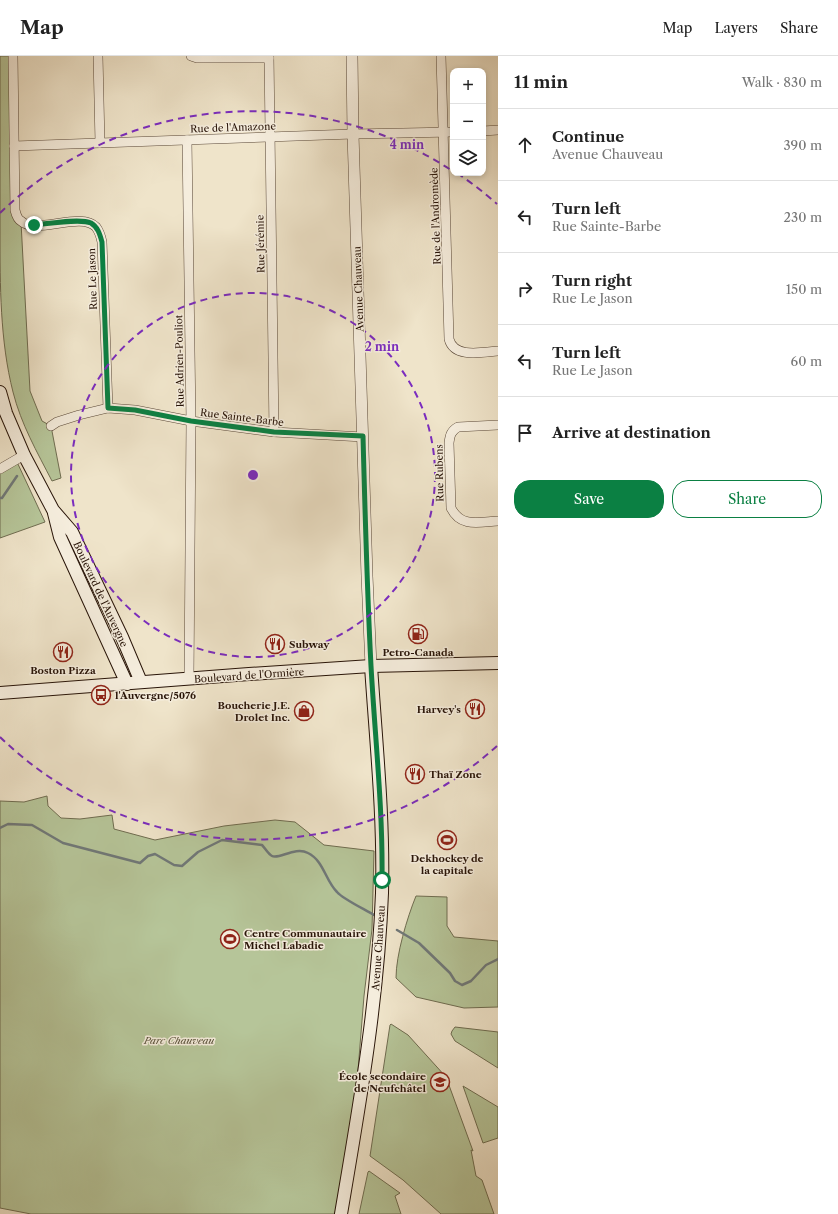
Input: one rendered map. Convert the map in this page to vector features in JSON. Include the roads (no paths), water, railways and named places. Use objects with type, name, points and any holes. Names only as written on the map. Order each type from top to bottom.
[{"type":"main road","name":"Boulevard de l'Auvergne","points":[[0,392],[3,413],[53,510],[72,532],[122,637],[141,682]]},
{"type":"main road","name":"Boulevard de l'Auvergne","points":[[53,510],[60,537],[127,684]]},
{"type":"main road","name":"Boulevard de l'Ormière","points":[[0,693],[188,678],[371,666],[498,664]]},
{"type":"main road","name":"Avenue Chauveau","points":[[341,1214],[362,1088],[373,1010],[382,892],[381,814],[371,666]]},
{"type":"street","points":[[13,56],[14,146]]},
{"type":"street","points":[[98,56],[100,143]]},
{"type":"street","points":[[192,56],[197,58],[269,57]]},
{"type":"street","name":"Avenue Chauveau","points":[[352,56],[353,134],[371,666]]},
{"type":"street","name":"Rue de l'Andromède","points":[[441,56],[448,132],[449,339],[450,343],[455,348],[465,352],[498,351]]},
{"type":"street","name":"Rue Jérémie","points":[[269,57],[274,432]]},
{"type":"street","points":[[486,131],[498,130]]},
{"type":"street","name":"Rue de l'Amazone","points":[[14,146],[448,132]]},
{"type":"street","name":"Rue Adrien-Pouliot","points":[[187,140],[191,421],[188,678]]},
{"type":"street","name":"Rue Le Jason","points":[[14,146],[15,210],[17,217],[21,222],[34,225],[82,221],[91,223],[100,235],[102,242],[108,408]]},
{"type":"street","name":"Rue Sainte-Barbe","points":[[51,426],[57,422],[79,414],[108,408],[135,410],[191,421],[274,432],[363,436]]},
{"type":"street","name":"Rue Rubens","points":[[498,425],[458,427],[453,430],[450,435],[449,443],[452,511],[462,521],[498,521]]},
{"type":"street","points":[[0,469],[24,455]]},
{"type":"waterway","points":[[0,498],[2,498],[17,476]]},
{"type":"waterway","points":[[0,828],[8,824],[32,825],[63,843],[140,863],[148,856],[155,854],[174,865],[182,866],[198,852],[222,840],[262,845],[269,854],[275,857],[303,851],[313,856],[318,861],[333,887],[340,895],[374,915]]},
{"type":"waterway","points":[[397,930],[419,943],[450,973],[455,981],[462,985],[471,981],[486,965],[498,959]]},
{"type":"place","name":"Petro-Canada","points":[[418,634]]},
{"type":"place","name":"Subway","points":[[275,644]]},
{"type":"place","name":"Boston Pizza","points":[[63,652]]},
{"type":"place","name":"l'Auvergne/5076","points":[[101,695]]},
{"type":"place","name":"Harvey's","points":[[475,709]]},
{"type":"place","name":"Boucherie J.E. Drolet Inc.","points":[[304,711]]},
{"type":"place","name":"Thaï Zone","points":[[415,774]]},
{"type":"place","name":"Dekhockey de la capitale","points":[[447,840]]},
{"type":"place","name":"Centre Communautaire Michel Labadie","points":[[230,939]]},
{"type":"place","name":"École secondaire de Neufchâtel","points":[[440,1082]]},
{"type":"park label","name":"Parc Chauveau","points":[[179,1040]]}]
